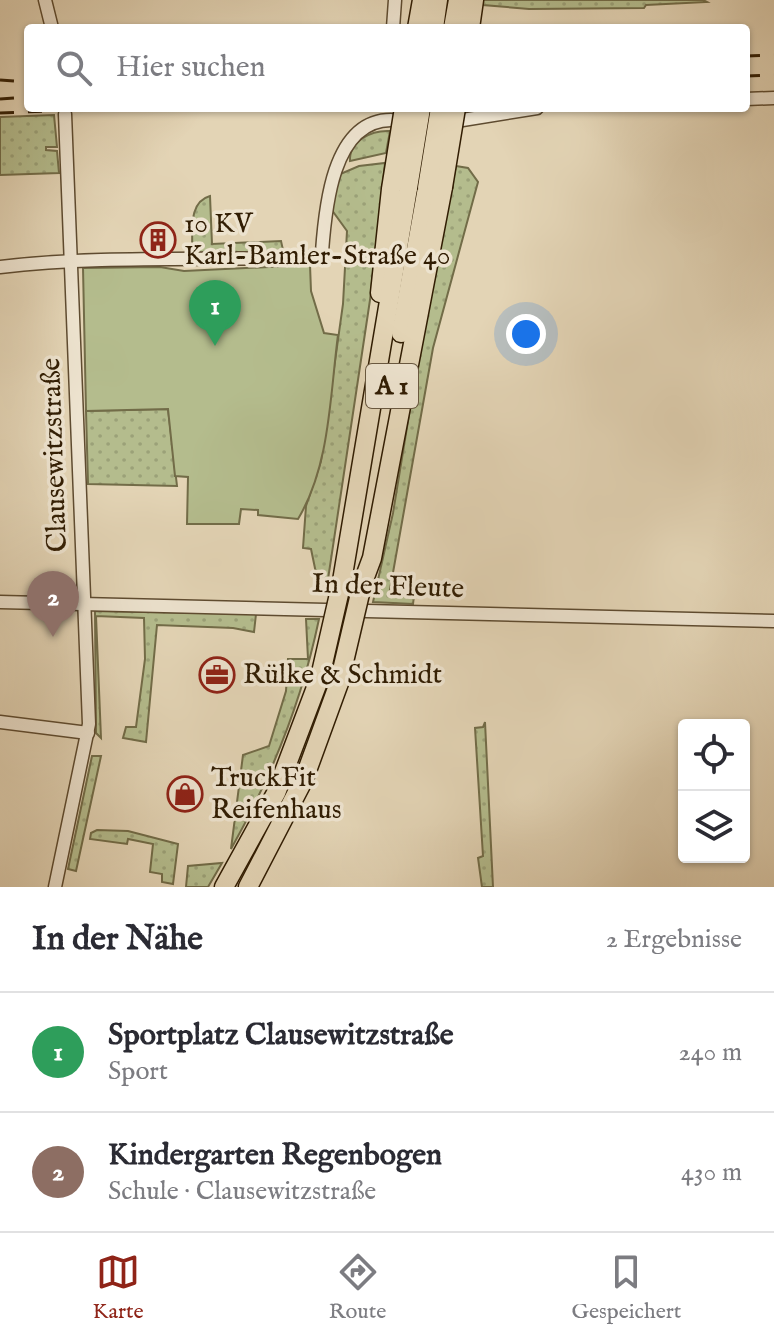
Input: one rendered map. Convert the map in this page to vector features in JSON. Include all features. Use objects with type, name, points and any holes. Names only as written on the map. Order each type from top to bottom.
[{"type":"highway","points":[[418,24],[422,0]]},
{"type":"highway","points":[[435,24],[438,0]]},
{"type":"highway","points":[[454,24],[458,0]]},
{"type":"highway","points":[[471,24],[474,0]]},
{"type":"highway","name":"A 1","points":[[395,112],[399,189]]},
{"type":"highway","name":"A 1","points":[[224,887],[262,821],[298,743],[324,663],[342,581],[380,344],[399,189],[420,112]]},
{"type":"highway","points":[[435,187],[440,112]]},
{"type":"highway","points":[[248,887],[282,828],[315,753],[346,659],[362,585],[372,558],[435,187],[455,112]]},
{"type":"street","points":[[45,0],[51,24]]},
{"type":"street","points":[[393,24],[395,0]]},
{"type":"street","points":[[750,99],[774,98]]},
{"type":"street","points":[[0,267],[115,257],[192,261],[320,255],[326,200],[338,163],[354,137],[395,112],[402,128],[420,131],[479,115],[504,112]]},
{"type":"street","name":"Clausewitzstraße","points":[[55,887],[88,733],[65,114]]},
{"type":"street","name":"In der Fleute","points":[[0,602],[774,621]]},
{"type":"street","points":[[0,722],[88,733]]},
{"type":"green space","points":[[483,0],[707,2],[646,5],[644,8],[529,9],[483,5]]},
{"type":"green space","points":[[54,115],[57,147],[46,147],[46,150],[57,151],[59,173],[0,175],[0,117]]},
{"type":"green space","points":[[390,131],[386,153],[350,161],[353,148],[362,138],[376,132]]},
{"type":"green space","points":[[385,163],[370,300],[327,586],[316,573],[311,549],[303,548],[306,506],[321,461],[343,304],[347,231],[329,206],[338,175],[359,166]]},
{"type":"green space","points":[[456,166],[468,168],[478,182],[433,348],[389,595],[414,596],[413,604],[373,602],[393,513],[425,317]]},
{"type":"green space","points":[[210,196],[212,244],[281,241],[283,250],[195,255],[192,226],[195,211],[203,199]]},
{"type":"green space","points":[[310,265],[311,291],[324,333],[338,335],[323,454],[309,498],[298,519],[258,515],[258,510],[241,509],[239,524],[187,524],[188,477],[175,476],[168,409],[86,411],[83,268],[160,267],[184,271]]},
{"type":"green space","points":[[168,409],[177,486],[88,484],[86,411]]},
{"type":"green space","points":[[95,611],[256,614],[254,632],[233,628],[157,625],[146,742],[123,738],[126,727],[136,727],[145,659],[144,618],[96,616],[101,738],[96,733]]},
{"type":"green space","points":[[306,619],[319,619],[304,679],[260,794],[231,849],[243,755],[269,746],[286,691],[288,659],[308,659]]},
{"type":"green space","points":[[485,722],[493,887],[482,887],[478,858],[483,856],[475,728],[483,727]]},
{"type":"green space","points":[[92,756],[101,756],[76,871],[68,869]]},
{"type":"green space","points":[[97,830],[128,831],[178,844],[173,884],[162,882],[162,874],[150,872],[153,844],[128,839],[127,844],[90,839],[91,833]]},
{"type":"green space","points":[[222,863],[208,887],[186,887],[188,866]]},
{"type":"railway","points":[[750,56],[774,55]]},
{"type":"railway","points":[[750,76],[774,75]]},
{"type":"railway","points":[[0,80],[24,82]]},
{"type":"railway","points":[[0,99],[24,97]]},
{"type":"railway","points":[[0,113],[24,112]]},
{"type":"place","name":"10 KV Karl-Bamler-Straße 40","points":[[158,240]]},
{"type":"place","name":"Sportplatz Clausewitzstraße","points":[[215,346]]},
{"type":"place","name":"Kindergarten Regenbogen","points":[[53,637]]},
{"type":"place","name":"Rülke & Schmidt","points":[[217,675]]},
{"type":"place","name":"TruckFit Reifenhaus","points":[[185,794]]}]
